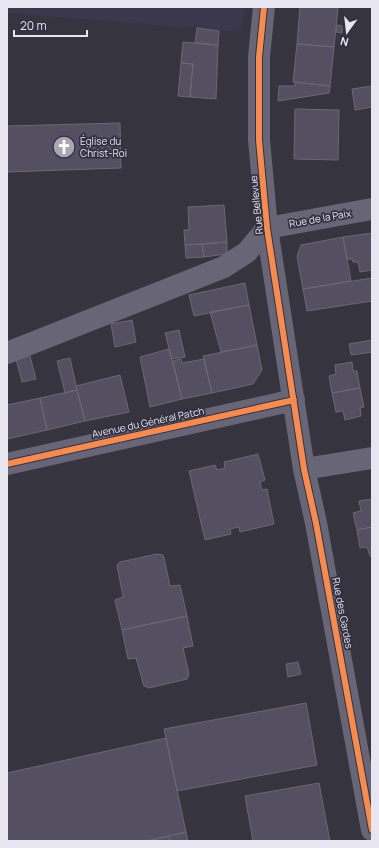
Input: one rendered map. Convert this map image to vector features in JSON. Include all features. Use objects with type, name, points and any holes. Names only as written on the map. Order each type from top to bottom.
[{"type":"street","name":"Rue Bellevue","points":[[264,7],[259,57],[259,140],[267,228],[294,400]]},
{"type":"street","name":"Rue de la Paix","points":[[267,228],[372,209]]},
{"type":"street","points":[[7,353],[224,267],[247,252],[267,228]]},
{"type":"street","name":"Avenue du Général Patch","points":[[7,464],[294,400]]},
{"type":"street","name":"Rue des Gardes","points":[[294,400],[304,469],[368,778],[372,830]]},
{"type":"street","points":[[304,469],[372,458]]},
{"type":"shaded area","points":[[7,7],[245,7],[241,32],[7,13]]},
{"type":"building","points":[[300,7],[338,7],[334,47],[297,44]]},
{"type":"building","points":[[337,25],[342,26],[342,33],[336,32]]},
{"type":"building","points":[[197,28],[219,31],[218,45],[195,43]]},
{"type":"building","points":[[183,42],[218,45],[216,99],[190,97],[193,64],[181,63]]},
{"type":"building","points":[[297,44],[334,47],[330,86],[293,82]]},
{"type":"building","points":[[181,63],[193,64],[190,97],[178,96]]},
{"type":"building","points":[[295,82],[330,86],[329,93],[278,101],[279,86],[295,86]]},
{"type":"building","points":[[372,86],[372,107],[355,110],[352,89]]},
{"type":"building","points":[[295,109],[339,110],[338,160],[294,159]]},
{"type":"building","name":"Église du Christ-Roi","points":[[120,123],[121,168],[7,172],[7,126]]},
{"type":"building","points":[[224,205],[227,242],[185,245],[184,230],[189,230],[188,207]]},
{"type":"building","points":[[372,233],[372,270],[360,272],[358,262],[353,262],[352,259],[347,259],[343,237]]},
{"type":"building","points":[[343,237],[351,281],[303,289],[297,256],[301,245]]},
{"type":"building","points":[[227,242],[227,254],[204,257],[202,244]]},
{"type":"building","points":[[202,244],[204,257],[186,258],[185,245]]},
{"type":"building","points":[[372,278],[372,301],[307,311],[303,289]]},
{"type":"building","points":[[245,283],[249,305],[194,316],[189,295]]},
{"type":"building","points":[[249,305],[257,345],[221,352],[210,312]]},
{"type":"building","points":[[132,320],[136,342],[115,347],[111,324]]},
{"type":"building","points":[[179,330],[185,357],[172,359],[165,333]]},
{"type":"building","points":[[372,340],[372,352],[351,355],[349,344]]},
{"type":"building","points":[[257,345],[262,370],[253,384],[212,393],[203,356]]},
{"type":"building","points":[[169,349],[182,399],[150,407],[140,357]]},
{"type":"building","points":[[30,356],[36,379],[22,382],[16,359]]},
{"type":"building","points":[[70,358],[77,390],[65,393],[57,361]]},
{"type":"building","points":[[181,359],[182,363],[204,359],[212,393],[182,399],[173,361]]},
{"type":"building","points":[[352,362],[353,371],[357,371],[360,388],[332,393],[329,376],[336,374],[335,365]]},
{"type":"building","points":[[120,375],[129,412],[85,421],[76,386]]},
{"type":"building","points":[[360,388],[364,407],[360,408],[361,416],[345,420],[343,411],[336,412],[332,393]]},
{"type":"building","points":[[77,390],[85,421],[47,430],[40,398]]},
{"type":"building","points":[[40,398],[47,430],[7,439],[7,405]]},
{"type":"building","points":[[258,454],[265,480],[260,482],[262,490],[267,489],[274,524],[240,532],[239,527],[230,529],[231,534],[205,540],[189,471],[215,465],[217,470],[225,468],[224,462]]},
{"type":"building","points":[[372,499],[372,527],[357,530],[353,513],[361,511],[359,501]]},
{"type":"building","points":[[372,527],[372,556],[370,556],[367,547],[360,548],[357,530]]},
{"type":"building","points":[[157,554],[163,555],[170,586],[180,585],[187,616],[122,630],[115,600],[123,597],[117,565],[120,562]]},
{"type":"building","points":[[187,616],[193,646],[183,648],[189,674],[187,679],[149,688],[144,686],[136,658],[128,659],[122,630]]},
{"type":"building","points":[[298,662],[301,674],[288,677],[286,664]]},
{"type":"building","points":[[306,703],[317,765],[177,791],[164,729]]},
{"type":"building","points":[[166,738],[186,832],[147,841],[7,841],[7,773]]},
{"type":"building","points":[[319,783],[330,841],[253,841],[245,796]]},
{"type":"building","points":[[186,832],[188,841],[170,841],[169,836]]},
{"type":"building","points":[[169,836],[170,841],[147,841]]},
{"type":"cycle path","points":[[264,7],[259,57],[259,140],[267,228],[304,469],[316,523],[372,830]]},
{"type":"cycle path","points":[[7,464],[294,400]]},
{"type":"place","name":"Église du Christ-Roi","points":[[64,147]]}]
